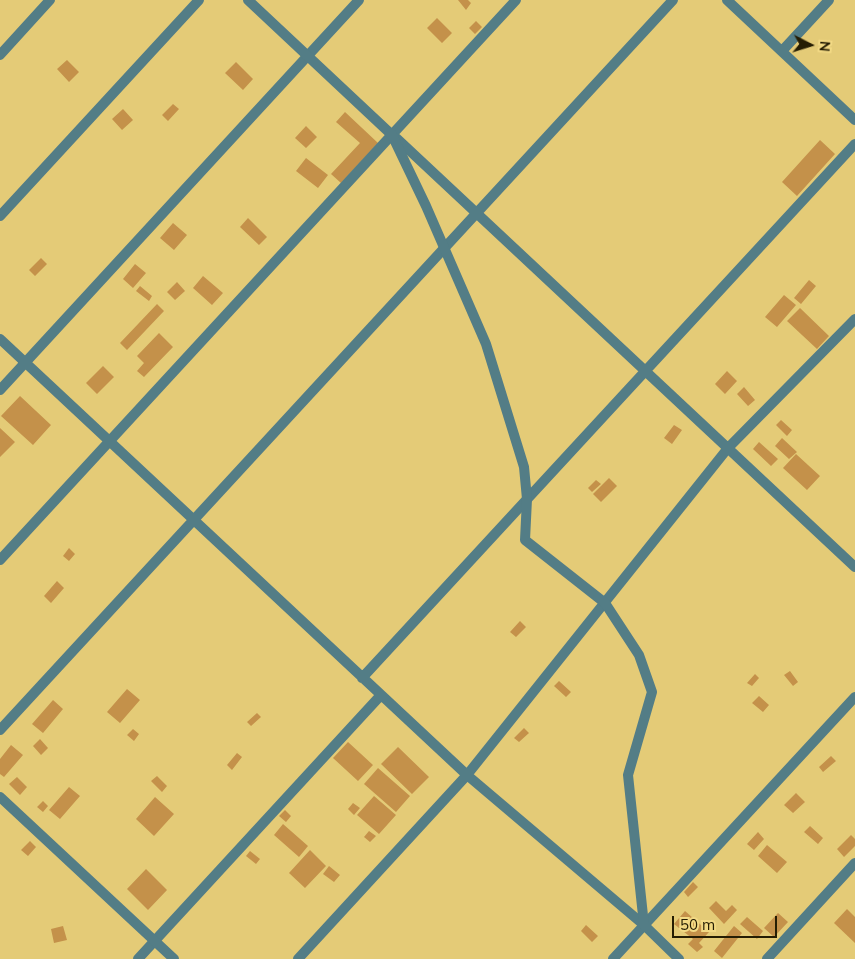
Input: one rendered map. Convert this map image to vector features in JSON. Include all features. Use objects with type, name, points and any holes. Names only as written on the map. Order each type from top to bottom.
[{"type":"street","points":[[0,54],[50,0]]},
{"type":"street","points":[[0,216],[199,0]]},
{"type":"street","points":[[248,0],[855,567]]},
{"type":"street","points":[[0,390],[359,0]]},
{"type":"street","points":[[0,560],[516,0]]},
{"type":"street","points":[[0,730],[674,0]]},
{"type":"street","points":[[727,0],[855,120]]},
{"type":"street","points":[[782,51],[829,0]]},
{"type":"street","points":[[392,135],[486,344],[524,468],[527,499],[525,540],[604,603],[639,655],[652,692],[628,775],[644,925]]},
{"type":"street","points":[[362,678],[855,144]]},
{"type":"street","points":[[298,959],[467,776],[728,448],[855,319]]},
{"type":"street","points":[[0,339],[467,776],[644,925],[679,959]]},
{"type":"street","points":[[138,959],[382,695]]},
{"type":"street","points":[[613,959],[855,697]]},
{"type":"street","points":[[0,797],[174,959]]},
{"type":"street","points":[[766,959],[855,863]]},
{"type":"building","points":[[458,0],[468,0],[471,3],[466,10]]},
{"type":"building","points":[[437,18],[452,33],[442,43],[427,28]]},
{"type":"building","points":[[476,21],[482,27],[475,34],[469,28]]},
{"type":"building","points":[[67,60],[79,72],[69,82],[57,69]]},
{"type":"building","points":[[236,62],[253,79],[243,90],[225,73]]},
{"type":"building","points":[[173,104],[179,109],[168,121],[162,115]]},
{"type":"building","points":[[123,109],[133,120],[122,130],[112,119]]},
{"type":"building","points":[[345,112],[378,143],[341,183],[331,174],[360,143],[336,122]]},
{"type":"building","points":[[306,126],[317,137],[306,148],[295,138]]},
{"type":"building","points":[[820,140],[835,154],[797,196],[782,182]]},
{"type":"building","points":[[306,158],[328,175],[318,188],[296,171]]},
{"type":"building","points":[[248,218],[267,237],[259,245],[240,227]]},
{"type":"building","points":[[173,223],[187,235],[174,250],[160,238]]},
{"type":"building","points":[[41,258],[47,264],[35,276],[29,270]]},
{"type":"building","points":[[135,264],[146,273],[133,288],[123,279]]},
{"type":"building","points":[[203,276],[223,293],[212,305],[193,288]]},
{"type":"building","points":[[809,280],[816,286],[801,304],[794,298]]},
{"type":"building","points":[[177,282],[185,291],[175,300],[167,292]]},
{"type":"building","points":[[140,286],[152,296],[149,301],[136,291]]},
{"type":"building","points":[[784,295],[796,305],[777,327],[765,317]]},
{"type":"building","points":[[157,304],[164,311],[127,350],[120,343]]},
{"type":"building","points":[[800,308],[829,336],[817,349],[787,321]]},
{"type":"building","points":[[159,333],[173,347],[144,377],[137,371],[144,363],[137,356]]},
{"type":"building","points":[[103,366],[114,377],[97,394],[86,383]]},
{"type":"building","points":[[727,371],[737,381],[725,394],[715,384]]},
{"type":"building","points":[[744,387],[755,400],[748,406],[737,394]]},
{"type":"building","points":[[20,396],[51,425],[33,445],[1,416]]},
{"type":"building","points":[[781,420],[792,430],[787,436],[776,425]]},
{"type":"building","points":[[674,425],[682,430],[672,444],[664,438]]},
{"type":"building","points":[[0,428],[15,442],[0,457]]},
{"type":"building","points":[[782,438],[797,452],[789,459],[775,446]]},
{"type":"building","points":[[759,442],[778,459],[771,466],[753,449]]},
{"type":"building","points":[[796,454],[820,476],[807,490],[783,468]]},
{"type":"building","points":[[609,478],[617,486],[601,502],[593,494]]},
{"type":"building","points":[[596,480],[601,484],[592,492],[588,488]]},
{"type":"building","points":[[69,548],[75,554],[69,561],[63,556]]},
{"type":"building","points":[[57,581],[64,588],[51,603],[44,596]]},
{"type":"building","points":[[520,621],[526,627],[516,637],[510,632]]},
{"type":"building","points":[[790,671],[798,682],[793,686],[784,675]]},
{"type":"building","points":[[755,674],[759,678],[752,686],[747,683]]},
{"type":"building","points":[[559,681],[571,692],[566,697],[554,686]]},
{"type":"building","points":[[127,689],[140,700],[120,723],[107,712]]},
{"type":"building","points":[[759,696],[769,705],[763,712],[752,703]]},
{"type":"building","points":[[53,700],[63,709],[43,733],[32,724]]},
{"type":"building","points":[[257,713],[261,717],[251,726],[247,722]]},
{"type":"building","points":[[524,728],[529,733],[519,742],[514,738]]},
{"type":"building","points":[[133,729],[139,734],[134,741],[127,735]]},
{"type":"building","points":[[40,739],[48,748],[41,755],[33,746]]},
{"type":"building","points":[[348,742],[373,765],[358,781],[333,758]]},
{"type":"building","points":[[11,745],[23,755],[4,777],[0,774],[0,759]]},
{"type":"building","points":[[398,747],[429,777],[412,794],[381,764]]},
{"type":"building","points":[[237,753],[242,757],[232,770],[227,765]]},
{"type":"building","points":[[831,756],[836,761],[823,772],[819,767]]},
{"type":"building","points":[[378,768],[410,796],[396,812],[364,784]]},
{"type":"building","points":[[157,776],[167,786],[162,792],[151,781]]},
{"type":"building","points":[[17,777],[27,787],[20,795],[9,784]]},
{"type":"building","points":[[69,787],[80,796],[60,819],[49,810]]},
{"type":"building","points":[[796,793],[805,802],[793,813],[784,805]]},
{"type":"building","points":[[374,796],[396,815],[379,834],[357,815]]},
{"type":"building","points":[[155,797],[174,814],[154,836],[136,819]]},
{"type":"building","points":[[43,801],[48,806],[43,812],[37,807]]},
{"type":"building","points":[[353,803],[360,808],[354,815],[348,809]]},
{"type":"building","points":[[285,810],[291,816],[286,822],[279,816]]},
{"type":"building","points":[[283,824],[308,846],[299,857],[274,835]]},
{"type":"building","points":[[810,826],[823,838],[818,844],[804,832]]},
{"type":"building","points":[[369,831],[376,836],[370,842],[364,837]]},
{"type":"building","points":[[758,832],[764,839],[754,850],[747,844]]},
{"type":"building","points":[[851,835],[855,839],[855,846],[844,857],[837,849]]},
{"type":"building","points":[[30,841],[36,847],[28,856],[21,850]]},
{"type":"building","points":[[767,845],[787,862],[777,873],[758,856]]},
{"type":"building","points":[[310,850],[326,866],[305,888],[289,873]]},
{"type":"building","points":[[250,851],[260,859],[256,864],[246,856]]},
{"type":"building","points":[[329,866],[340,875],[334,882],[323,874]]},
{"type":"building","points":[[146,869],[167,890],[148,910],[127,889]]},
{"type":"building","points":[[693,882],[698,887],[688,897],[684,892]]},
{"type":"building","points":[[716,901],[726,911],[732,905],[737,910],[724,924],[709,908]]},
{"type":"building","points":[[847,909],[855,917],[855,943],[834,923]]},
{"type":"building","points":[[685,911],[709,932],[699,943],[703,947],[697,952],[688,944],[693,939],[674,924]]},
{"type":"building","points":[[778,913],[788,922],[774,937],[764,928]]},
{"type":"building","points":[[747,917],[763,931],[757,939],[740,924]]},
{"type":"building","points":[[586,925],[598,936],[592,942],[581,931]]},
{"type":"building","points":[[63,926],[67,940],[54,943],[51,929]]},
{"type":"building","points":[[734,926],[742,933],[722,958],[714,951]]}]
